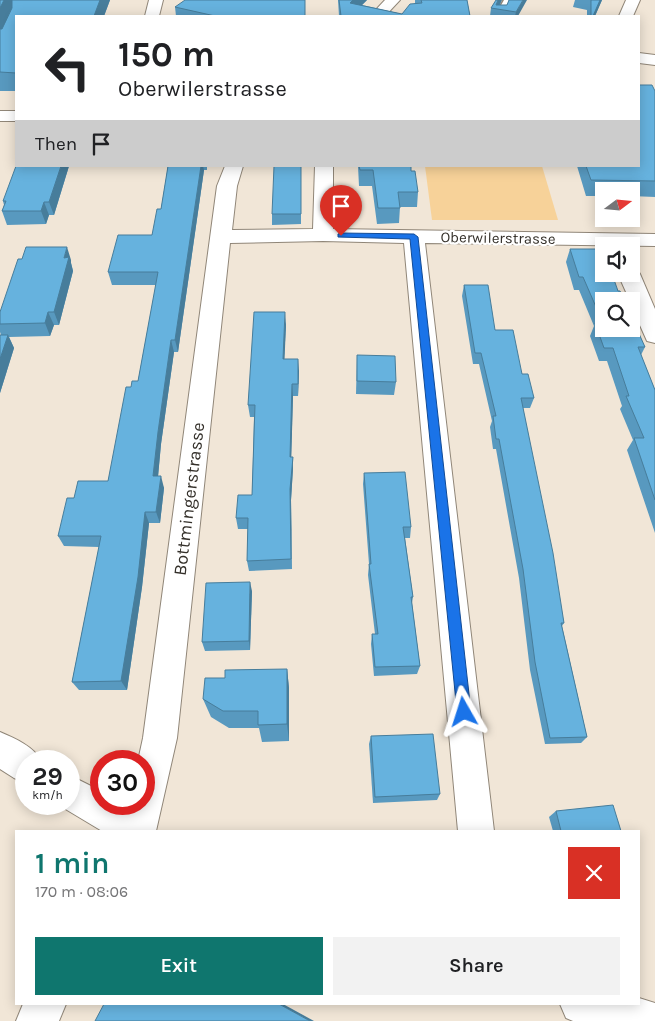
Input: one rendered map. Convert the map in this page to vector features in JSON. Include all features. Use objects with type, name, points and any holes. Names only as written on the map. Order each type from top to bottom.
[{"type":"street","points":[[152,15],[156,0]]},
{"type":"street","points":[[626,15],[633,0]]},
{"type":"street","points":[[384,9],[400,14]]},
{"type":"street","points":[[640,58],[655,60]]},
{"type":"street","points":[[0,116],[15,116]]},
{"type":"street","name":"Bottmingerstrasse","points":[[136,830],[160,738],[227,186],[234,167]]},
{"type":"street","points":[[323,235],[324,167]]},
{"type":"street","name":"Oberwilerstrasse","points":[[221,237],[323,235],[595,242]]},
{"type":"street","points":[[414,237],[476,830]]},
{"type":"street","name":"Oberwilerstrasse","points":[[640,241],[655,240]]},
{"type":"street","points":[[632,282],[655,335]]},
{"type":"street","points":[[0,749],[15,759]]},
{"type":"street","points":[[80,798],[134,830]]},
{"type":"street","points":[[36,1021],[45,1005]]},
{"type":"street","points":[[582,1005],[595,1010],[650,1021]]},
{"type":"lane","points":[[500,15],[508,0]]},
{"type":"shaded area","points":[[425,167],[542,167],[558,220],[432,220]]},
{"type":"building","points":[[0,0],[4,0],[0,8]]},
{"type":"building","points":[[12,0],[100,0],[94,15],[15,15],[15,73],[0,72],[0,29],[2,29],[12,8]]},
{"type":"building","points":[[185,0],[305,0],[305,15],[211,15],[175,7]]},
{"type":"building","points":[[339,0],[353,0],[350,3],[402,14],[410,4],[422,3],[421,0],[467,0],[470,15],[341,15]]},
{"type":"building","points":[[496,0],[498,0],[496,5],[507,5],[509,0],[523,0],[516,12],[491,8]]},
{"type":"building","points":[[591,0],[600,0],[593,15],[591,15]]},
{"type":"building","points":[[640,85],[652,85],[655,91],[655,181],[591,180],[586,167],[640,167]]},
{"type":"building","points":[[16,167],[61,167],[49,202],[44,202],[41,211],[2,211],[6,201],[3,201]]},
{"type":"building","points":[[168,167],[201,167],[175,340],[171,340],[158,432],[153,476],[161,476],[156,512],[145,512],[138,577],[121,681],[72,682],[101,536],[58,536],[67,498],[74,498],[78,481],[108,481],[126,387],[131,387],[132,381],[138,381],[158,272],[108,272],[118,235],[152,235],[157,209],[161,209]]},
{"type":"building","points":[[274,167],[301,167],[301,214],[272,214]]},
{"type":"building","points":[[359,167],[411,167],[411,171],[415,171],[418,192],[398,192],[400,208],[378,208],[373,170],[360,170]]},
{"type":"building","points":[[26,247],[67,247],[64,258],[69,257],[54,312],[48,312],[45,323],[0,324],[0,312],[18,259],[22,259]]},
{"type":"building","points":[[570,249],[595,249],[595,282],[615,282],[618,291],[620,292],[595,292],[595,305],[583,277],[579,277]]},
{"type":"building","points":[[464,285],[488,285],[495,330],[513,330],[522,374],[528,374],[534,398],[521,398],[553,553],[564,623],[561,623],[587,737],[550,738],[535,662],[523,569],[499,439],[496,439],[493,416],[496,416],[481,353],[475,353]]},
{"type":"building","points":[[254,312],[285,312],[283,359],[298,359],[298,384],[292,384],[290,457],[293,457],[290,489],[291,559],[247,561],[248,518],[236,518],[238,495],[252,495],[255,405],[248,405]]},
{"type":"building","points":[[0,335],[8,335],[0,359]]},
{"type":"building","points":[[640,336],[645,347],[638,347],[655,390],[655,500],[634,438],[644,438],[626,396],[629,396],[613,348],[604,348],[600,337]]},
{"type":"building","points":[[357,355],[395,356],[396,382],[357,381]]},
{"type":"building","points":[[405,472],[411,527],[403,527],[420,666],[375,667],[372,634],[378,634],[369,564],[371,564],[364,473]]},
{"type":"building","points":[[250,582],[249,641],[202,642],[206,583]]},
{"type":"building","points":[[287,669],[287,724],[258,725],[258,711],[223,711],[203,699],[205,678],[225,678],[225,670]]},
{"type":"building","points":[[433,734],[440,794],[375,797],[371,736]]},
{"type":"building","points":[[613,805],[621,830],[561,830],[556,811]]},
{"type":"building","points":[[103,1005],[281,1005],[310,1021],[95,1021]]},
{"type":"route","points":[[341,236],[414,237],[464,712]]}]
